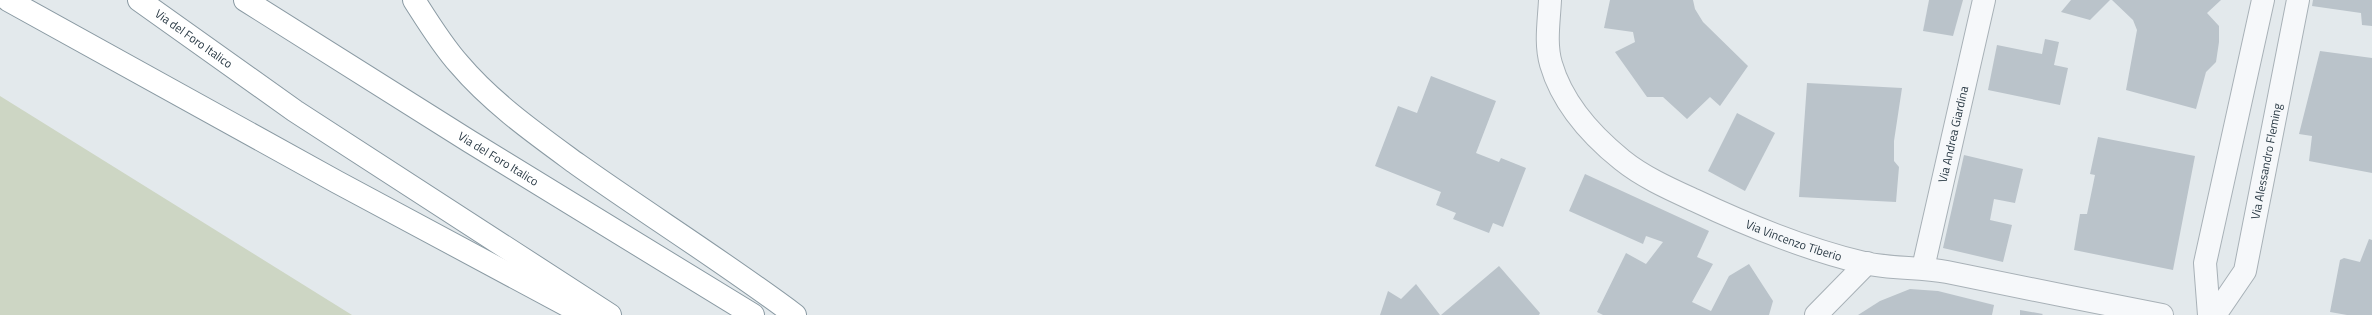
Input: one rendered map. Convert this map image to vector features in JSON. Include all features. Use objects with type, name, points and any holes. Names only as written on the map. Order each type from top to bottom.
[{"type":"highway","points":[[8,0],[336,182],[585,315]]},
{"type":"highway","name":"Via del Foro Italico","points":[[245,0],[469,141],[754,315]]},
{"type":"highway","points":[[414,0],[459,65],[499,104],[556,149],[632,204],[754,284],[795,315]]},
{"type":"highway","name":"Via del Foro Italico","points":[[144,4],[302,116],[610,315]]},
{"type":"street","name":"Via Vincenzo Tiberio","points":[[1550,0],[1548,45],[1555,75],[1566,98],[1580,118],[1622,160],[1646,176],[1679,193],[1753,226],[1812,249],[1867,263],[1923,268],[2162,315]]},
{"type":"street","name":"Via Andrea Giardina","points":[[1923,268],[1984,0]]},
{"type":"street","points":[[2209,315],[2205,263],[2264,0]]},
{"type":"street","name":"Via Alessandro Fleming","points":[[2215,315],[2245,271],[2298,0]]},
{"type":"street","points":[[1816,315],[1867,263]]},
{"type":"green space","points":[[0,96],[352,315],[0,315]]},
{"type":"building","points":[[1610,0],[1693,0],[1695,9],[1703,22],[1748,66],[1720,106],[1710,97],[1687,119],[1663,97],[1647,97],[1615,52],[1635,42],[1633,32],[1604,28]]},
{"type":"building","points":[[1929,0],[1963,0],[1953,36],[1923,31]]},
{"type":"building","points":[[2071,0],[2110,0],[2090,20],[2061,12]]},
{"type":"building","points":[[2112,0],[2221,0],[2207,13],[2219,26],[2219,42],[2216,62],[2206,72],[2196,109],[2126,90],[2137,30],[2133,20]]},
{"type":"building","points":[[2313,0],[2372,0],[2372,26],[2362,25],[2361,13],[2312,6]]},
{"type":"building","points":[[2045,39],[2059,42],[2054,65],[2068,68],[2060,105],[1988,90],[1997,45],[2042,54]]},
{"type":"building","points":[[2320,51],[2372,58],[2372,173],[2309,161],[2312,136],[2299,134]]},
{"type":"building","points":[[1431,76],[1496,101],[1476,153],[1499,162],[1501,158],[1526,168],[1503,227],[1493,223],[1489,233],[1453,219],[1456,213],[1436,205],[1441,192],[1375,166],[1398,106],[1417,113]]},
{"type":"building","points":[[1807,83],[1902,88],[1894,141],[1894,161],[1899,167],[1896,202],[1799,197]]},
{"type":"building","points":[[1737,113],[1775,133],[1745,191],[1708,171]]},
{"type":"building","points":[[2098,137],[2195,156],[2173,270],[2074,250],[2080,214],[2087,214],[2095,175],[2090,174]]},
{"type":"building","points":[[1964,155],[2023,169],[2015,203],[1994,199],[1990,220],[2012,225],[2003,262],[1943,248]]},
{"type":"building","points":[[1585,174],[1709,231],[1697,257],[1713,264],[1692,302],[1711,311],[1729,276],[1749,264],[1773,301],[1769,315],[1603,315],[1597,312],[1626,253],[1646,264],[1663,242],[1646,236],[1643,244],[1569,211]]},
{"type":"building","points":[[2369,239],[2372,240],[2372,315],[2347,315],[2330,312],[2340,260],[2344,258],[2360,262]]},
{"type":"building","points":[[1499,266],[1540,313],[1539,315],[1441,315]]},
{"type":"building","points":[[1416,284],[1440,315],[1380,315],[1388,291],[1401,299]]},
{"type":"building","points":[[1910,289],[1938,291],[1994,305],[1992,315],[1858,315],[1880,301]]},
{"type":"building","points":[[2020,310],[2043,314],[2020,315]]}]
